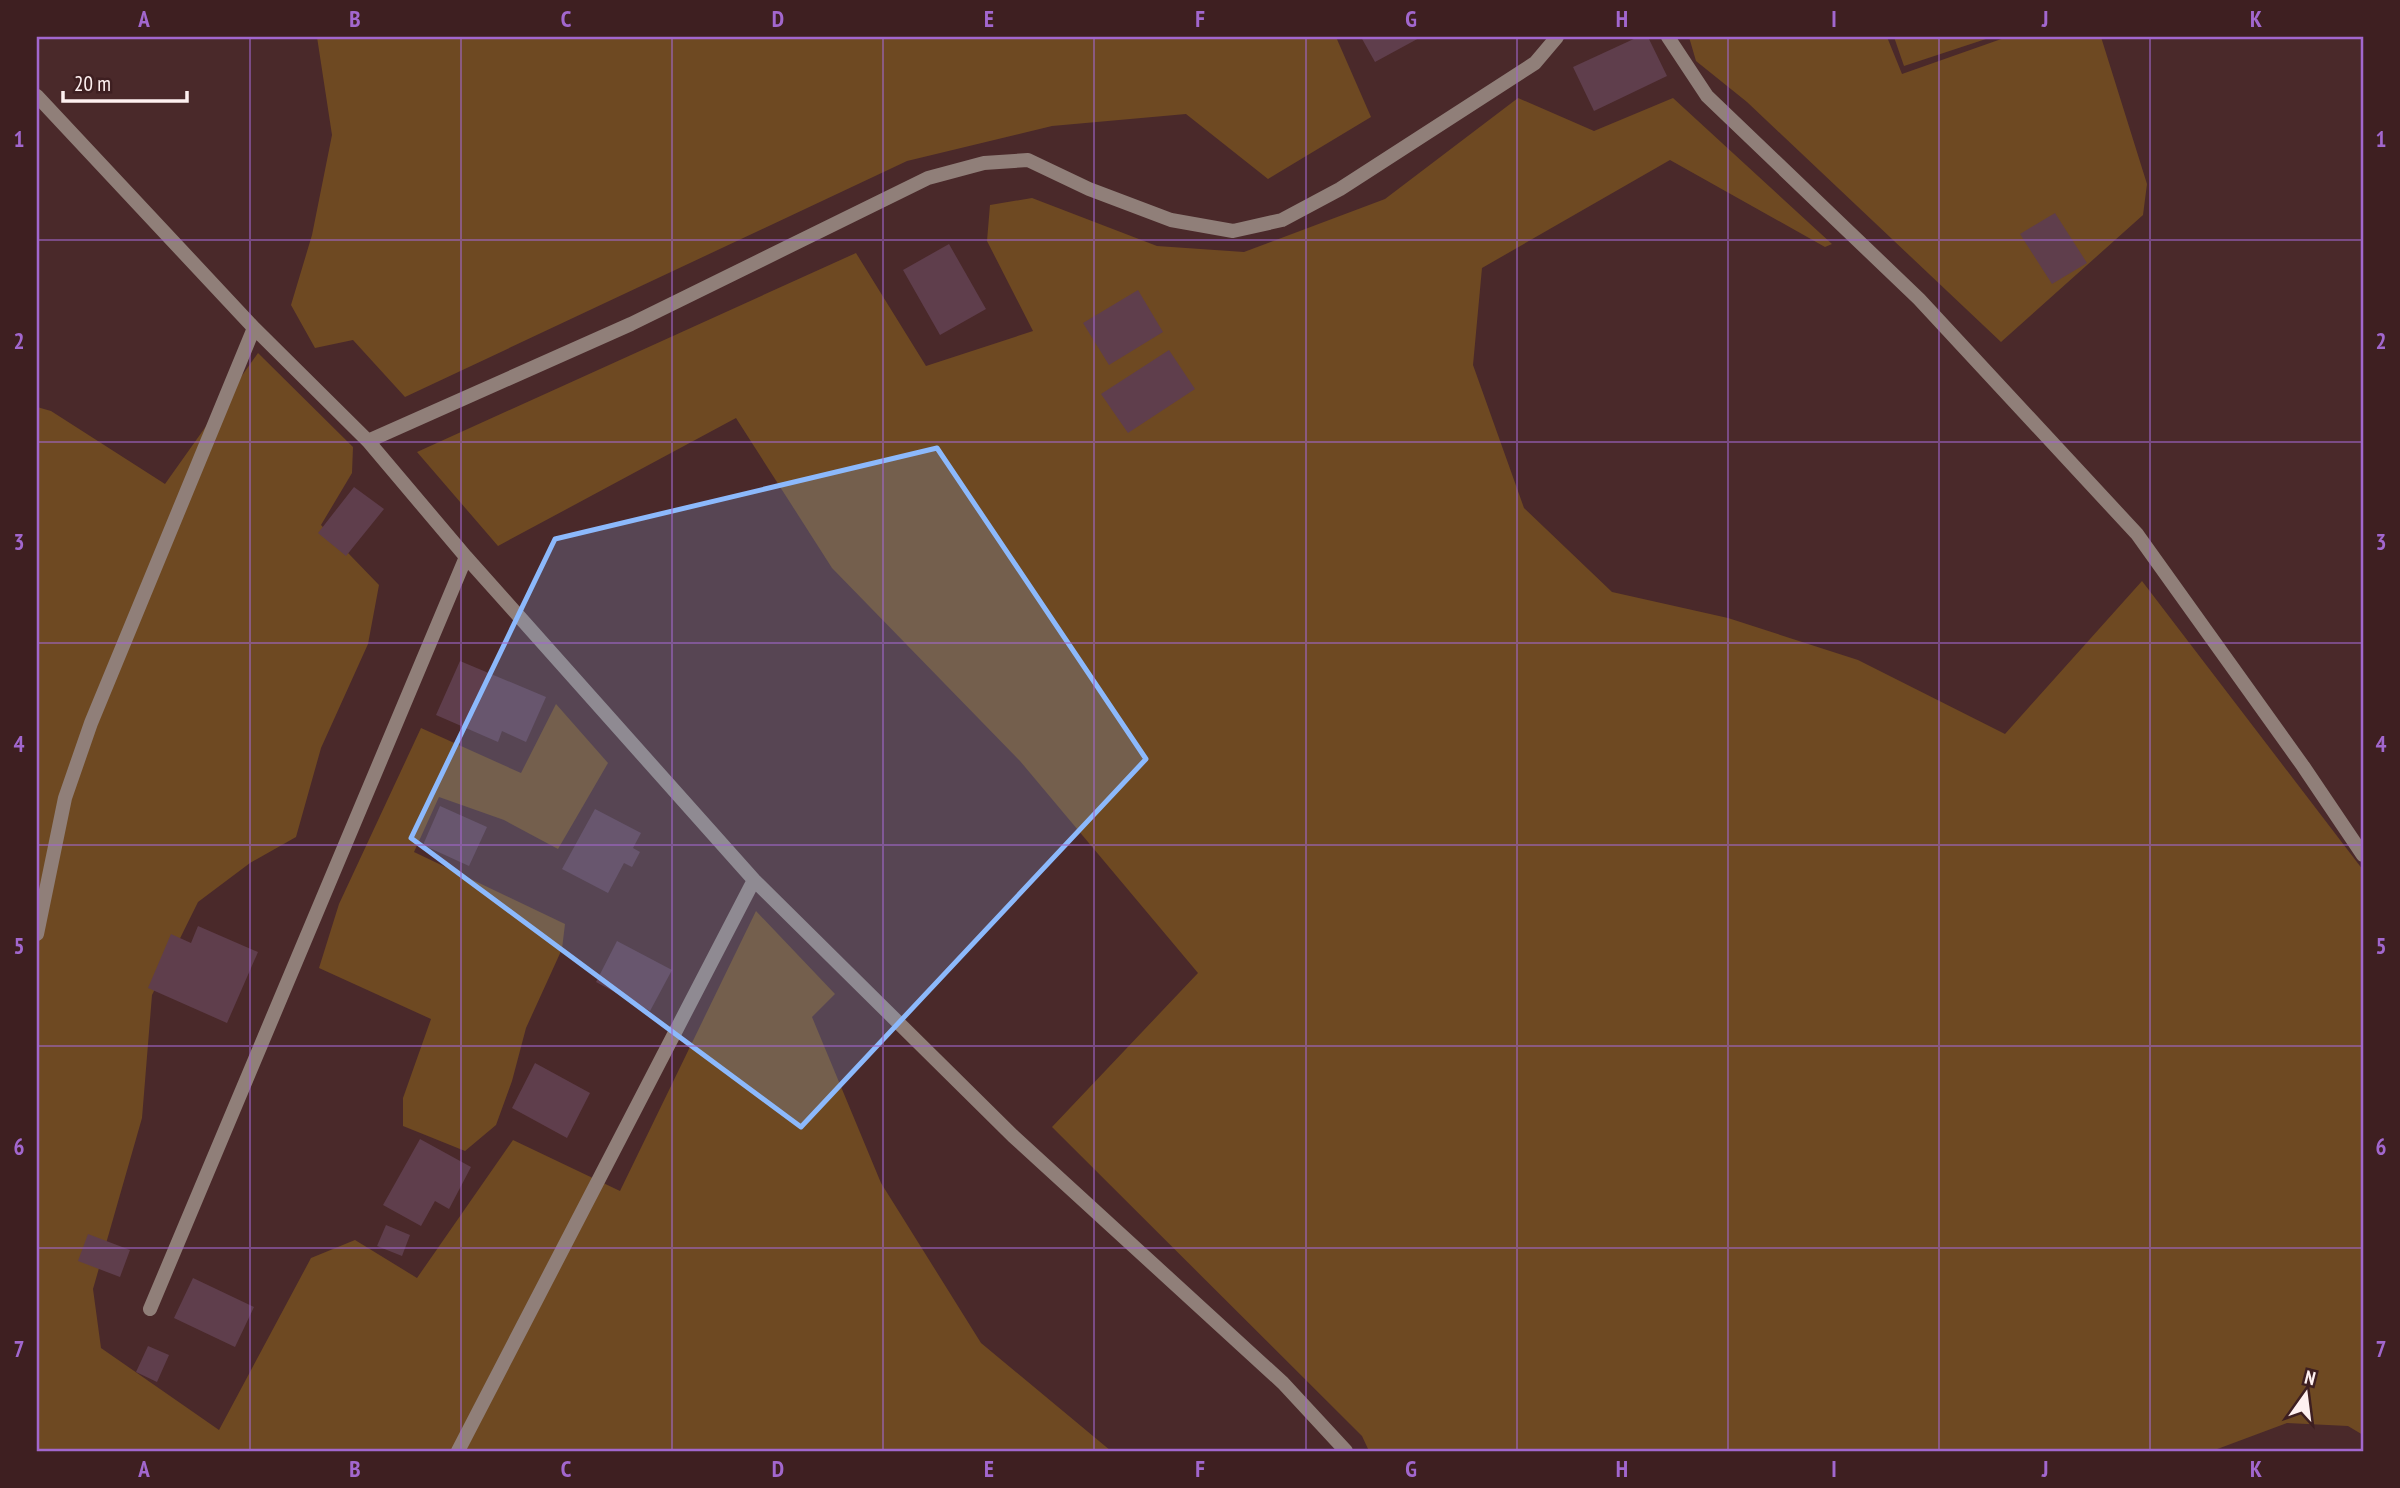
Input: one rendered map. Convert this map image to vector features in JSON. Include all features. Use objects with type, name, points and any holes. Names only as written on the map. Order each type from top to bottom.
[{"type":"street","points":[[368,441],[631,324],[928,178],[984,163],[1028,160],[1089,189],[1171,220],[1233,231],[1282,220],[1340,189],[1535,63],[1557,37]]},
{"type":"street","points":[[1668,37],[1707,96],[1919,299],[2137,534],[2303,766],[2363,855]]},
{"type":"street","points":[[37,96],[254,328],[368,441],[466,557],[754,880],[1013,1136],[1283,1383],[1346,1451]]},
{"type":"street","points":[[37,934],[65,798],[91,723],[254,328]]},
{"type":"street","points":[[150,1309],[466,557]]},
{"type":"street","points":[[458,1451],[754,880]]},
{"type":"highlighted area","points":[[937,448],[1146,759],[801,1127],[411,838],[555,539]]},
{"type":"shaded area","points":[[317,37],[1336,37],[1371,117],[1268,179],[1186,114],[1052,126],[907,161],[405,397],[353,340],[315,348],[291,305],[312,235],[332,135]]},
{"type":"shaded area","points":[[1689,37],[1887,37],[1902,74],[2007,37],[2101,37],[2147,184],[2143,215],[2001,342],[1747,102],[1696,61]]},
{"type":"shaded area","points":[[1894,37],[1992,37],[1904,66]]},
{"type":"shaded area","points":[[1518,98],[1594,131],[1673,98],[1832,244],[1825,247],[1670,160],[1482,268],[1473,365],[1524,508],[1612,592],[1728,618],[1858,660],[2005,734],[2142,581],[2363,870],[2363,1435],[2348,1426],[2287,1423],[2212,1451],[1369,1451],[1362,1436],[1052,1127],[1198,973],[1020,761],[832,568],[736,418],[498,546],[417,452],[856,253],[926,366],[1033,331],[987,241],[990,205],[1032,198],[1157,246],[1244,252],[1385,199]]},
{"type":"shaded area","points":[[258,353],[353,447],[352,473],[321,525],[379,585],[368,644],[321,748],[296,837],[250,863],[198,902],[152,995],[142,1118],[93,1289],[101,1348],[219,1430],[311,1258],[355,1240],[417,1278],[513,1140],[620,1191],[756,911],[835,994],[812,1017],[881,1183],[981,1343],[1111,1451],[37,1451],[37,407],[51,411],[165,484]]},
{"type":"shaded area","points":[[556,704],[608,763],[558,849],[504,820],[439,797],[414,852],[565,924],[562,949],[526,1028],[512,1081],[496,1125],[465,1151],[403,1126],[403,1098],[431,1019],[319,968],[339,904],[421,728],[521,773]]},
{"type":"building","points":[[1361,37],[1421,37],[1375,62]]},
{"type":"building","points":[[1638,37],[1648,37],[1667,76],[1594,111],[1573,67]]},
{"type":"building","points":[[2055,213],[2087,263],[2052,284],[2020,234]]},
{"type":"building","points":[[949,244],[986,309],[940,335],[903,270]]},
{"type":"building","points":[[1138,290],[1163,332],[1109,365],[1083,323]]},
{"type":"building","points":[[1169,350],[1195,389],[1128,433],[1101,394]]},
{"type":"building","points":[[354,487],[384,509],[346,556],[318,533]]},
{"type":"building","points":[[460,661],[546,697],[526,742],[502,731],[498,742],[436,715]]},
{"type":"building","points":[[440,806],[487,827],[469,866],[423,845]]},
{"type":"building","points":[[595,809],[641,833],[633,848],[640,852],[632,867],[624,863],[608,893],[562,869]]},
{"type":"building","points":[[198,926],[258,952],[227,1023],[148,988],[171,934],[191,943]]},
{"type":"building","points":[[617,941],[672,970],[650,1011],[596,982]]},
{"type":"building","points":[[535,1063],[590,1093],[567,1138],[512,1108]]},
{"type":"building","points":[[420,1139],[471,1167],[449,1209],[435,1201],[421,1226],[383,1205]]},
{"type":"building","points":[[386,1225],[410,1235],[402,1256],[377,1246]]},
{"type":"building","points":[[88,1234],[130,1250],[120,1277],[78,1261]]},
{"type":"building","points":[[193,1278],[254,1307],[235,1347],[174,1318]]},
{"type":"building","points":[[148,1346],[169,1355],[157,1382],[136,1372]]}]
